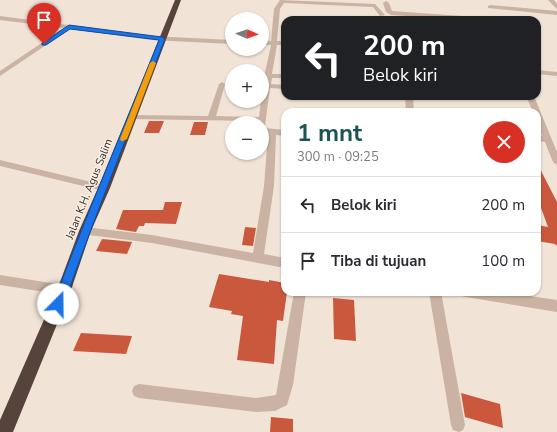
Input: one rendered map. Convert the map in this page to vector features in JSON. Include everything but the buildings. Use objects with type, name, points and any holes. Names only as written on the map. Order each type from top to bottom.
[{"type":"highway","name":"Jalan K.H. Agus Salim","points":[[4,432],[64,290],[85,231],[104,188],[178,0]]},
{"type":"street","points":[[269,70],[278,9],[283,0],[375,6],[382,16]]},
{"type":"street","points":[[486,0],[493,16]]},
{"type":"street","points":[[552,0],[557,7]]},
{"type":"street","points":[[386,3],[389,12],[391,13]]},
{"type":"street","points":[[490,7],[557,14]]},
{"type":"street","points":[[385,16],[391,13],[434,16]]},
{"type":"street","points":[[0,18],[162,39],[225,42]]},
{"type":"street","points":[[0,74],[69,27]]},
{"type":"street","points":[[269,43],[281,43]]},
{"type":"street","points":[[541,72],[557,74]]},
{"type":"street","points":[[269,76],[281,76]]},
{"type":"street","points":[[211,118],[222,84]]},
{"type":"street","points":[[269,86],[281,87]]},
{"type":"street","points":[[132,117],[225,119]]},
{"type":"street","points":[[541,122],[557,162]]},
{"type":"street","points":[[269,132],[281,133]]},
{"type":"street","points":[[258,258],[269,186],[272,133]]},
{"type":"street","points":[[541,139],[548,140]]},
{"type":"street","points":[[0,163],[104,188]]},
{"type":"street","points":[[85,231],[152,239],[281,262]]},
{"type":"street","points":[[0,280],[64,290]]},
{"type":"street","points":[[139,391],[256,405],[275,404],[282,400],[286,385],[299,296]]},
{"type":"street","points":[[436,296],[458,425]]},
{"type":"street","points":[[492,296],[557,306]]},
{"type":"slow traffic","points":[[123,139],[153,63]]},
{"type":"route","points":[[44,44],[69,27],[162,39],[110,174],[85,231],[58,304]]}]
